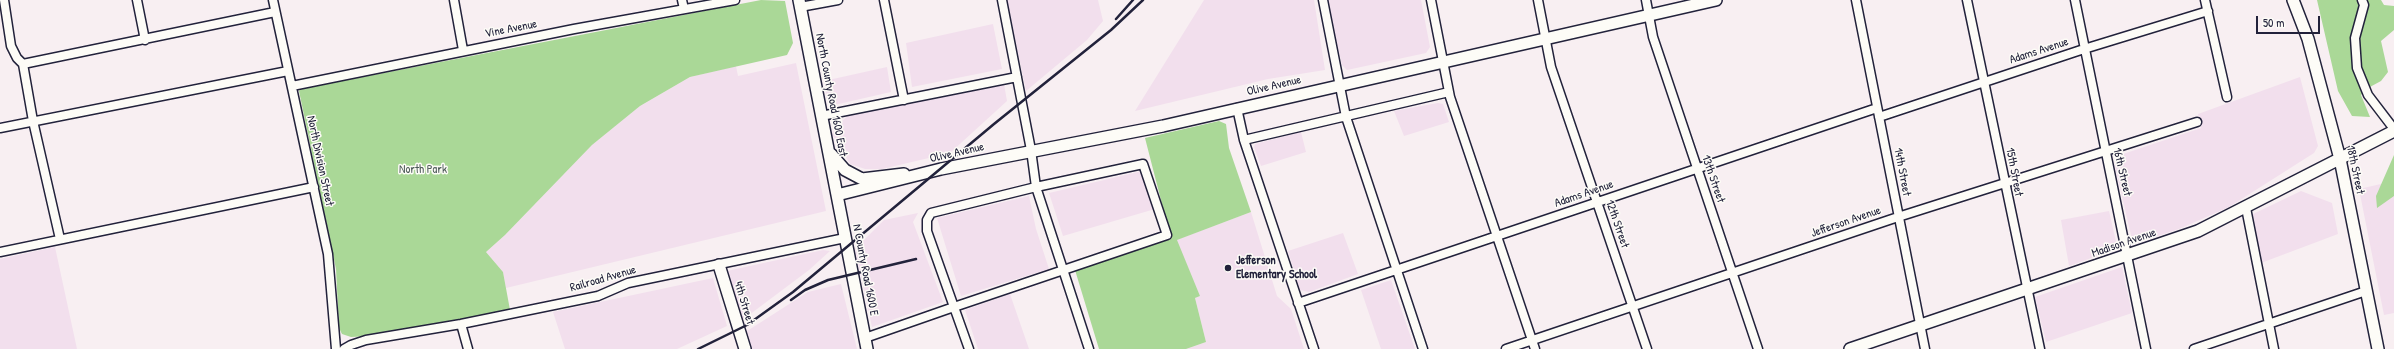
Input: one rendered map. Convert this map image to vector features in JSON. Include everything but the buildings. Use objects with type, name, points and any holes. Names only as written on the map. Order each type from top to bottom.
[{"type":"main road","name":"Olive Avenue","points":[[837,195],[1031,150],[1136,131],[1716,0]]},
{"type":"main road","name":"18th Street","points":[[2293,0],[2308,39],[2340,159],[2378,349]]},
{"type":"main road","name":"North County Road 1600 East","points":[[799,4],[837,195]]},
{"type":"main road","name":"Madison Avenue","points":[[1850,349],[2198,231],[2246,208],[2394,130]]},
{"type":"main road","points":[[828,148],[836,162],[854,176],[862,179],[895,174],[918,176]]},
{"type":"main road","name":"N County Road 1600 E","points":[[837,195],[866,344]]},
{"type":"main road","name":"4th Street","points":[[719,265],[745,349]]},
{"type":"street","points":[[4,0],[11,46],[17,58],[23,64],[33,121],[60,239]]},
{"type":"street","points":[[137,0],[144,40]]},
{"type":"street","name":"North Division Street","points":[[272,0],[328,254],[336,349]]},
{"type":"street","points":[[454,0],[463,50]]},
{"type":"street","points":[[682,0],[684,9]]},
{"type":"street","name":"Vine Avenue","points":[[292,86],[463,50],[735,0]]},
{"type":"street","points":[[799,4],[838,0]]},
{"type":"street","points":[[884,0],[904,100]]},
{"type":"street","points":[[1002,0],[1031,150],[1036,186],[1089,349]]},
{"type":"street","points":[[1323,0],[1346,116],[1423,349]]},
{"type":"street","points":[[1431,0],[1449,92],[1535,349]]},
{"type":"street","name":"12th Street","points":[[1538,0],[1551,67],[1647,349]]},
{"type":"street","name":"13th Street","points":[[1646,0],[1653,37],[1758,349]]},
{"type":"street","name":"14th Street","points":[[1856,0],[1925,349]]},
{"type":"street","name":"15th Street","points":[[1967,0],[2004,184],[2040,349]]},
{"type":"street","name":"16th Street","points":[[2075,0],[2146,349]]},
{"type":"street","points":[[2205,0],[2227,97]]},
{"type":"street","points":[[2362,0],[2364,5],[2355,38],[2357,68],[2368,95],[2394,130]]},
{"type":"street","name":"Adams Avenue","points":[[1879,117],[2084,49],[2208,11]]},
{"type":"street","points":[[23,64],[275,12]]},
{"type":"street","points":[[0,128],[288,71]]},
{"type":"street","points":[[821,116],[1017,77]]},
{"type":"street","points":[[1244,140],[1449,92]]},
{"type":"street","points":[[1237,108],[1244,140],[1314,349]]},
{"type":"street","name":"Adams Avenue","points":[[1298,303],[1877,108]]},
{"type":"street","name":"Jefferson Avenue","points":[[1506,349],[1898,217],[2197,122]]},
{"type":"street","points":[[866,344],[954,307],[1167,235],[1144,164],[1036,186],[931,213],[927,220],[927,231],[954,307],[969,349]]},
{"type":"street","points":[[0,252],[314,187]]},
{"type":"street","points":[[2246,208],[2274,349]]},
{"type":"street","name":"Railroad Avenue","points":[[344,349],[366,340],[461,324],[598,296],[628,283],[845,238]]},
{"type":"street","points":[[2194,349],[2366,291]]},
{"type":"street","points":[[461,324],[468,349]]},
{"type":"shaded area","points":[[1007,0],[1098,0],[1103,21],[1087,40],[1026,91]]},
{"type":"shaded area","points":[[1204,0],[1314,0],[1325,70],[1268,79],[1135,111]]},
{"type":"shaded area","points":[[1327,0],[1421,0],[1430,47],[1426,53],[1347,70],[1342,65]]},
{"type":"shaded area","points":[[993,24],[1002,69],[912,87],[906,43]]},
{"type":"shaded area","points":[[796,63],[826,211],[506,288],[503,272],[486,252],[505,235],[592,145],[640,106],[690,77],[736,66],[738,76]]},
{"type":"shaded area","points":[[887,67],[891,92],[834,105],[827,100],[824,81]]},
{"type":"shaded area","points":[[2300,77],[2318,146],[2314,153],[2229,207],[2179,229],[2133,244],[2115,166],[2120,155],[2201,128],[2198,114]]},
{"type":"shaded area","points":[[1004,84],[1007,101],[950,153],[882,169],[865,169],[850,164],[832,134],[836,126],[848,116]]},
{"type":"shaded area","points":[[1438,103],[1443,104],[1449,122],[1404,136],[1394,111]]},
{"type":"shaded area","points":[[1301,132],[1306,152],[1261,166],[1254,147],[1255,144]]},
{"type":"shaded area","points":[[1142,171],[1155,209],[1063,236],[1049,193]]},
{"type":"shaded area","points":[[2394,181],[2394,313],[2384,315],[2359,189]]},
{"type":"shaded area","points":[[2301,191],[2332,203],[2338,234],[2261,263],[2251,215]]},
{"type":"shaded area","points":[[1029,196],[1036,229],[1049,269],[961,296],[937,218]]},
{"type":"shaded area","points":[[2109,211],[2117,246],[2114,250],[2069,266],[2061,220]]},
{"type":"shaded area","name":"Jefferson Elementary School","points":[[1251,212],[1277,296],[1291,309],[1304,349],[1186,349],[1206,342],[1195,298],[1200,296],[1176,240]]},
{"type":"shaded area","points":[[918,213],[913,222],[943,302],[872,327],[855,249],[884,220]]},
{"type":"shaded area","points":[[1343,233],[1358,274],[1309,292],[1300,290],[1288,251]]},
{"type":"shaded area","points":[[55,247],[77,349],[0,349],[0,259]]},
{"type":"shaded area","points":[[823,250],[830,251],[809,270],[741,321],[727,271]]},
{"type":"shaded area","points":[[2122,267],[2132,313],[2046,342],[2035,297]]},
{"type":"shaded area","points":[[713,278],[727,326],[677,349],[565,349],[553,312]]},
{"type":"shaded area","points":[[1391,280],[1415,349],[1381,349],[1361,290]]},
{"type":"shaded area","points":[[841,284],[857,349],[749,349],[744,333],[808,292]]},
{"type":"shaded area","points":[[1010,294],[1029,349],[978,349],[965,310]]},
{"type":"green space","name":"North Park","points":[[761,0],[785,1],[793,43],[787,55],[690,77],[640,106],[592,145],[505,235],[486,252],[503,272],[510,310],[372,336],[351,337],[342,334],[339,328],[336,269],[299,91],[301,89]]},
{"type":"green space","points":[[2317,0],[2381,0],[2384,5],[2394,6],[2394,30],[2381,41],[2388,72],[2381,81],[2368,88],[2361,95],[2370,117],[2352,116],[2338,91]]},
{"type":"green space","points":[[1219,121],[1226,124],[1229,148],[1251,212],[1177,240],[1200,296],[1195,298],[1206,342],[1186,349],[1099,349],[1075,270],[1171,239],[1145,138]]},
{"type":"green space","points":[[2394,155],[2394,196],[2377,208],[2376,196]]},
{"type":"railway","points":[[1116,19],[1133,0]]},
{"type":"railway","points":[[698,349],[747,325],[793,292],[994,124],[1111,30],[1143,0]]},
{"type":"railway","points":[[791,300],[805,290],[828,280],[916,259]]},
{"type":"place","name":"Jefferson Elementary School","points":[[1228,268]]}]
